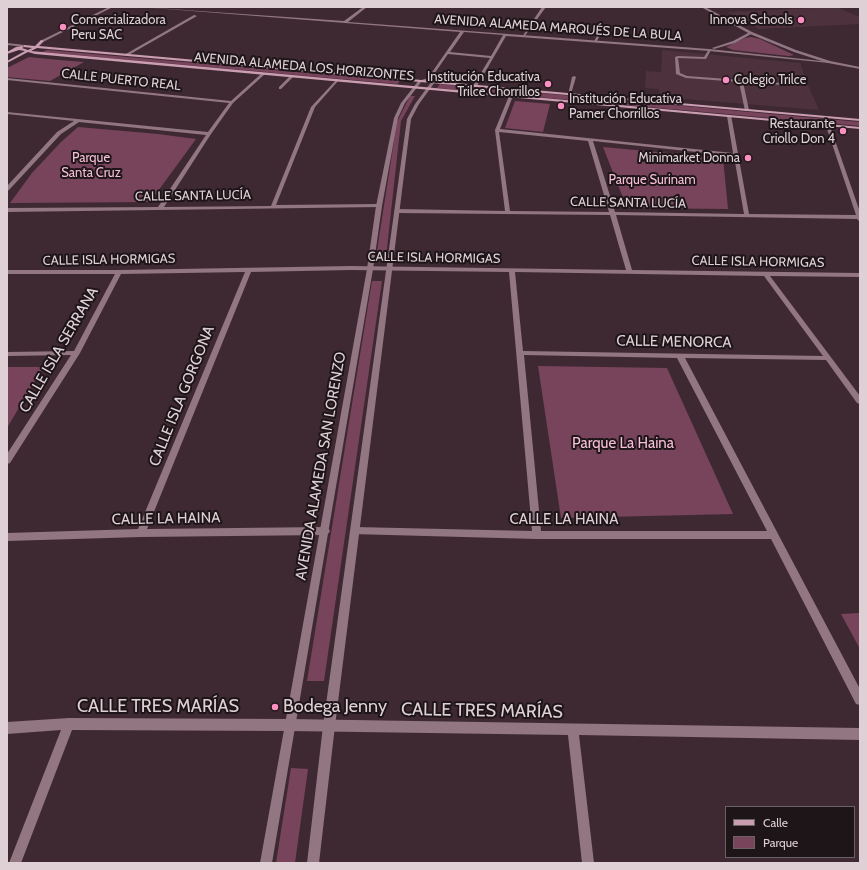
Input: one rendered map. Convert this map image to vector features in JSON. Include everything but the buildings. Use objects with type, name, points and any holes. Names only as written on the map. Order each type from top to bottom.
[{"type":"main road","points":[[7,53],[17,48],[42,41]]},
{"type":"main road","points":[[7,62],[36,47],[42,41]]},
{"type":"main road","name":"AVENIDA ALAMEDA LOS HORIZONTES","points":[[25,46],[417,84],[430,83],[511,96],[860,128]]},
{"type":"main road","name":"AVENIDA ALAMEDA LOS HORIZONTES","points":[[17,48],[28,51],[263,74],[337,80],[475,86],[860,120]]},
{"type":"street","points":[[42,41],[111,7]]},
{"type":"street","name":"AVENIDA ALAMEDA MARQUÉS DE LA BULA","points":[[143,7],[709,50],[829,62],[860,68]]},
{"type":"street","points":[[202,11],[211,7]]},
{"type":"street","points":[[345,22],[365,7]]},
{"type":"street","points":[[523,36],[544,7]]},
{"type":"street","points":[[703,7],[751,33],[795,52],[829,62]]},
{"type":"street","points":[[126,55],[195,16]]},
{"type":"street","points":[[595,41],[602,27]]},
{"type":"street","points":[[313,863],[329,726],[410,119],[417,104],[447,53],[463,31]]},
{"type":"street","name":"AVENIDA ALAMEDA MARQUÉS DE LA BULA","points":[[709,50],[734,42],[751,33]]},
{"type":"street","points":[[475,86],[505,35]]},
{"type":"street","name":"AVENIDA ALAMEDA LOS HORIZONTES","points":[[9,44],[25,46]]},
{"type":"street","name":"AVENIDA ALAMEDA LOS HORIZONTES","points":[[9,44],[17,48]]},
{"type":"street","points":[[709,50],[705,58],[676,58],[678,74],[686,77],[796,85]]},
{"type":"street","points":[[447,53],[491,57]]},
{"type":"street","points":[[162,207],[208,134],[232,102],[263,74]]},
{"type":"street","points":[[280,88],[292,76]]},
{"type":"street","points":[[569,94],[574,76]]},
{"type":"street","name":"CALLE PUERTO REAL","points":[[7,79],[232,102]]},
{"type":"street","points":[[273,207],[313,107],[337,80]]},
{"type":"street","points":[[741,82],[747,110]]},
{"type":"street","name":"AVENIDA ALAMEDA SAN LORENZO","points":[[266,863],[289,725],[325,531],[370,269],[379,206],[396,118],[403,103],[417,84]]},
{"type":"street","points":[[508,213],[497,130],[511,96]]},
{"type":"street","points":[[7,113],[208,134]]},
{"type":"street","points":[[729,116],[747,216]]},
{"type":"street","points":[[7,189],[59,133],[77,121]]},
{"type":"street","points":[[828,126],[859,219]]},
{"type":"street","points":[[497,130],[736,155]]},
{"type":"street","points":[[590,140],[630,272]]},
{"type":"street","name":"CALLE SANTA LUCÍA","points":[[7,210],[162,207],[379,206]]},
{"type":"street","name":"CALLE SANTA LUCÍA","points":[[397,211],[859,219]]},
{"type":"street","name":"CALLE ISLA GORGONA","points":[[142,533],[249,269]]},
{"type":"street","name":"CALLE ISLA HORMIGAS","points":[[7,272],[390,269],[860,276]]},
{"type":"street","points":[[512,271],[537,535]]},
{"type":"street","name":"CALLE ISLA SERRANA","points":[[7,461],[76,353],[119,272]]},
{"type":"street","points":[[766,274],[860,401]]},
{"type":"street","points":[[7,354],[76,353]]},
{"type":"street","name":"CALLE MENORCA","points":[[520,353],[827,358]]},
{"type":"street","points":[[680,356],[860,700]]},
{"type":"street","name":"CALLE LA HAINA","points":[[7,537],[142,533],[325,531]]},
{"type":"street","name":"CALLE LA HAINA","points":[[355,531],[537,535],[773,535]]},
{"type":"street","points":[[15,863],[69,724]]},
{"type":"street","name":"CALLE TRES MARÍAS","points":[[7,728],[69,724],[289,725],[860,734]]},
{"type":"street","points":[[573,730],[588,863]]},
{"type":"shaded area","name":"Innova Schools","points":[[836,7],[860,17],[860,24],[759,29],[727,12]]},
{"type":"shaded area","name":"Colegio Trilce","points":[[662,50],[800,63],[819,110],[660,97],[659,89],[645,88],[646,71],[661,72]]},
{"type":"green space","points":[[751,37],[760,39],[794,55],[789,56],[733,50],[726,47],[745,38]]},
{"type":"green space","points":[[47,50],[400,81],[397,84],[42,52]]},
{"type":"green space","points":[[29,57],[84,62],[50,81],[7,77],[7,68]]},
{"type":"green space","points":[[440,84],[860,122],[860,126],[437,88]]},
{"type":"green space","points":[[410,96],[415,96],[401,121],[386,257],[376,257],[397,122]]},
{"type":"green space","points":[[515,101],[550,104],[543,132],[505,128]]},
{"type":"green space","name":"Parque Santa Cruz","points":[[78,127],[196,139],[150,202],[10,203],[32,173],[61,142]]},
{"type":"green space","name":"Parque Surinam","points":[[603,147],[723,158],[728,209],[627,208]]},
{"type":"green space","points":[[372,281],[382,281],[324,681],[307,681]]},
{"type":"green space","name":"Parque La Haina","points":[[538,366],[667,368],[733,514],[561,518]]},
{"type":"green space","points":[[7,367],[43,367],[7,428]]},
{"type":"green space","points":[[860,613],[860,649],[841,614]]},
{"type":"green space","points":[[291,768],[308,769],[295,863],[276,863]]},
{"type":"place","name":"Innova Schools","points":[[801,20]]},
{"type":"place","name":"Comercializadora Peru SAC","points":[[63,27]]},
{"type":"place","name":"Colegio Trilce","points":[[726,80]]},
{"type":"place","name":"Institución Educativa Trilce Chorrillos","points":[[548,84]]},
{"type":"place","name":"Institución Educativa Pamer Chorrillos","points":[[561,106]]},
{"type":"place","name":"Restaurante Criollo Don 4","points":[[843,131]]},
{"type":"place","name":"Minimarket Donna","points":[[748,158]]},
{"type":"place","name":"Bodega Jenny","points":[[275,707]]}]
